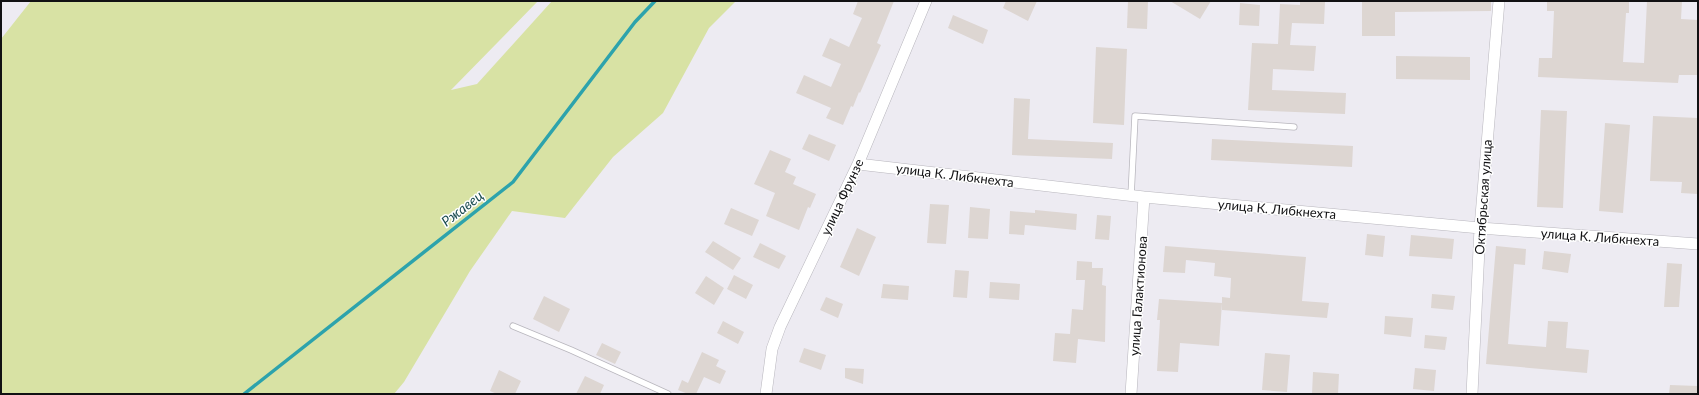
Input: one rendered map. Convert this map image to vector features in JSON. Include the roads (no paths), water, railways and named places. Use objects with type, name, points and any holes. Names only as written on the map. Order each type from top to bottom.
[{"type":"street","name":"улица Фрунзе","points":[[766,394],[772,349],[780,327],[858,164],[926,1]]},
{"type":"street","name":"Октябрьская улица","points":[[1472,394],[1480,228],[1499,1]]},
{"type":"street","name":"улица К. Либкнехта","points":[[858,164],[1132,196],[1480,228],[1698,244]]},
{"type":"street","name":"улица Галактионова","points":[[1131,394],[1144,197]]},
{"type":"lane","points":[[1132,196],[1135,116],[1294,127]]},
{"type":"lane","points":[[513,326],[571,350],[668,394]]},
{"type":"waterway","name":"Ржавец","points":[[244,394],[513,182],[635,22],[655,1]]}]
